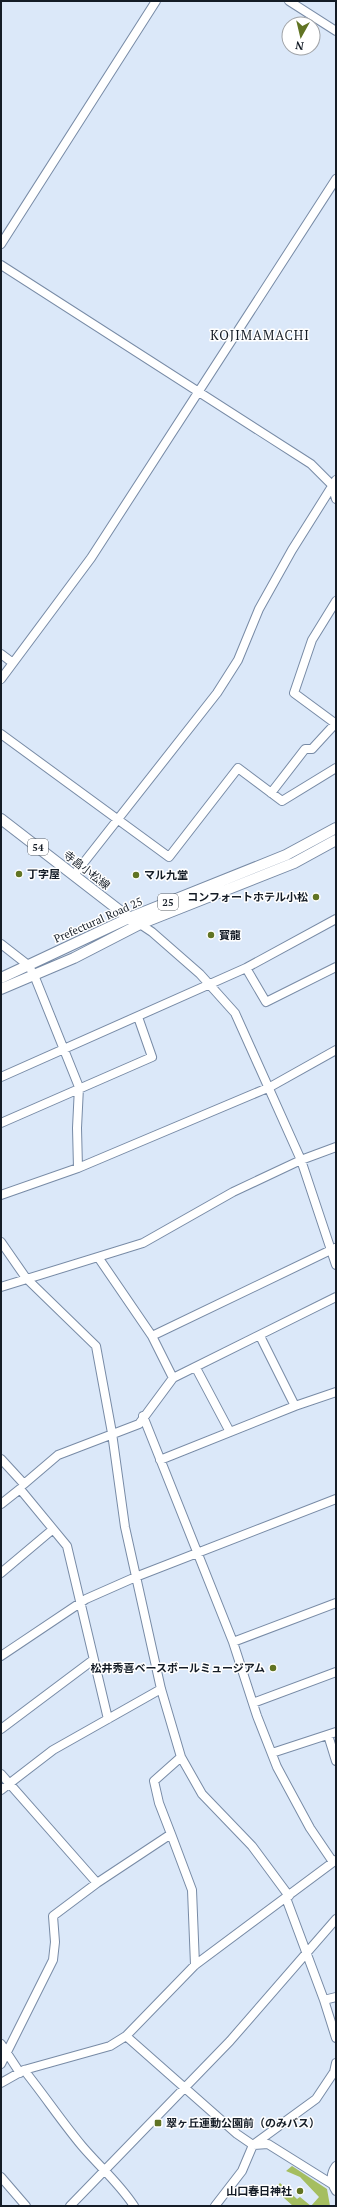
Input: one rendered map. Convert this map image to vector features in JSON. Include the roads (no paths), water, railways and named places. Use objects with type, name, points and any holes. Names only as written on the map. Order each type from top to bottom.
[{"type":"main road","name":"寺畠小松線","points":[[1,819],[129,918],[140,924]]},
{"type":"main road","name":"Prefectural Road 25","points":[[1,978],[129,918],[286,855],[336,828]]},
{"type":"main road","name":"Prefectural Road 25","points":[[1,989],[74,958],[140,924],[294,864],[336,840]]},
{"type":"street","points":[[1,244],[156,1]]},
{"type":"street","points":[[290,1],[336,31]]},
{"type":"street","points":[[1,679],[91,558],[336,179]]},
{"type":"street","points":[[1,265],[310,464],[335,483],[336,499]]},
{"type":"street","points":[[74,876],[116,820],[217,693],[238,660],[259,609],[292,550],[335,483]]},
{"type":"street","points":[[271,793],[305,749],[312,749],[336,724],[294,693],[312,640],[336,601]]},
{"type":"street","points":[[1,654],[13,663]]},
{"type":"street","points":[[1,734],[116,820],[169,857],[238,768],[282,801],[336,768]]},
{"type":"street","points":[[1,1077],[210,985],[246,968],[336,919]]},
{"type":"street","points":[[140,924],[162,940],[210,985],[235,1013],[270,1087],[301,1160],[334,1248],[336,1265]]},
{"type":"street","points":[[1,944],[28,965],[34,975],[79,1087],[76,1128],[78,1168]]},
{"type":"street","points":[[246,968],[266,1002],[336,968]]},
{"type":"street","points":[[1,1123],[79,1087],[152,1057],[138,1017]]},
{"type":"street","points":[[1,1195],[78,1168],[270,1087],[336,1050]]},
{"type":"street","points":[[1,1288],[26,1278],[143,1243],[233,1192],[301,1160],[336,1147]]},
{"type":"street","points":[[1,1242],[26,1278],[96,1346],[112,1433],[126,1527],[162,1689],[181,1757],[202,1794],[252,1846],[288,1897],[336,2038]]},
{"type":"street","points":[[152,1336],[334,1248]]},
{"type":"street","points":[[98,1257],[152,1336],[173,1378]]},
{"type":"street","points":[[1,1459],[24,1484],[58,1455],[112,1433],[139,1424],[173,1378],[196,1368],[336,1297]]},
{"type":"street","points":[[260,1336],[296,1406]]},
{"type":"street","points":[[196,1368],[230,1432]]},
{"type":"street","points":[[160,1460],[296,1406],[336,1392]]},
{"type":"street","points":[[1,2083],[22,2072],[110,2046],[126,2036],[195,1965],[335,1861],[307,1822],[277,1767],[253,1703],[233,1642],[197,1554],[144,1416]]},
{"type":"street","points":[[1,1504],[20,1489],[52,1530],[67,1546],[108,1719]]},
{"type":"street","points":[[1,1656],[81,1601],[138,1576],[336,1499]]},
{"type":"street","points":[[1,1573],[52,1530]]},
{"type":"street","points":[[233,1642],[336,1603]]},
{"type":"street","points":[[1,1729],[93,1660]]},
{"type":"street","points":[[253,1703],[336,1672]]},
{"type":"street","points":[[1,1790],[53,1750],[162,1689]]},
{"type":"street","points":[[272,1753],[336,1732]]},
{"type":"street","points":[[328,1735],[336,1761]]},
{"type":"street","points":[[181,1757],[154,1781],[159,1803],[192,1890],[195,1965]]},
{"type":"street","points":[[1,1774],[97,1883]]},
{"type":"street","points":[[1,2064],[4,2047],[53,1960],[55,1942],[53,1916],[97,1883],[171,1834]]},
{"type":"street","points":[[70,2206],[230,2042],[336,1919]]},
{"type":"street","points":[[324,2000],[336,1997]]},
{"type":"street","points":[[126,2036],[253,2145],[268,2144],[335,2187]]},
{"type":"street","points":[[4,2047],[22,2072],[104,2171],[125,2192],[134,2206]]},
{"type":"street","points":[[215,2206],[242,2172],[253,2145],[316,2099],[334,2072],[336,2063]]},
{"type":"street","points":[[335,2187],[332,2171],[336,2166]]},
{"type":"street","points":[[1,2177],[26,2206]]},
{"type":"place","name":"丁字屋","points":[[19,874]]},
{"type":"place","name":"マル九堂","points":[[136,875]]},
{"type":"place","name":"コンフォートホテル小松","points":[[316,897]]},
{"type":"place","name":"寳龍","points":[[211,935]]},
{"type":"place","name":"松井秀喜ベースボールミュージアム","points":[[273,1668]]},
{"type":"place","name":"翠ヶ丘運動公園前（のみバス）","points":[[158,2123]]},
{"type":"place","name":"山口春日神社","points":[[300,2191]]},
{"type":"district","name":"KOJIMAMACHI","points":[[260,335]]}]
